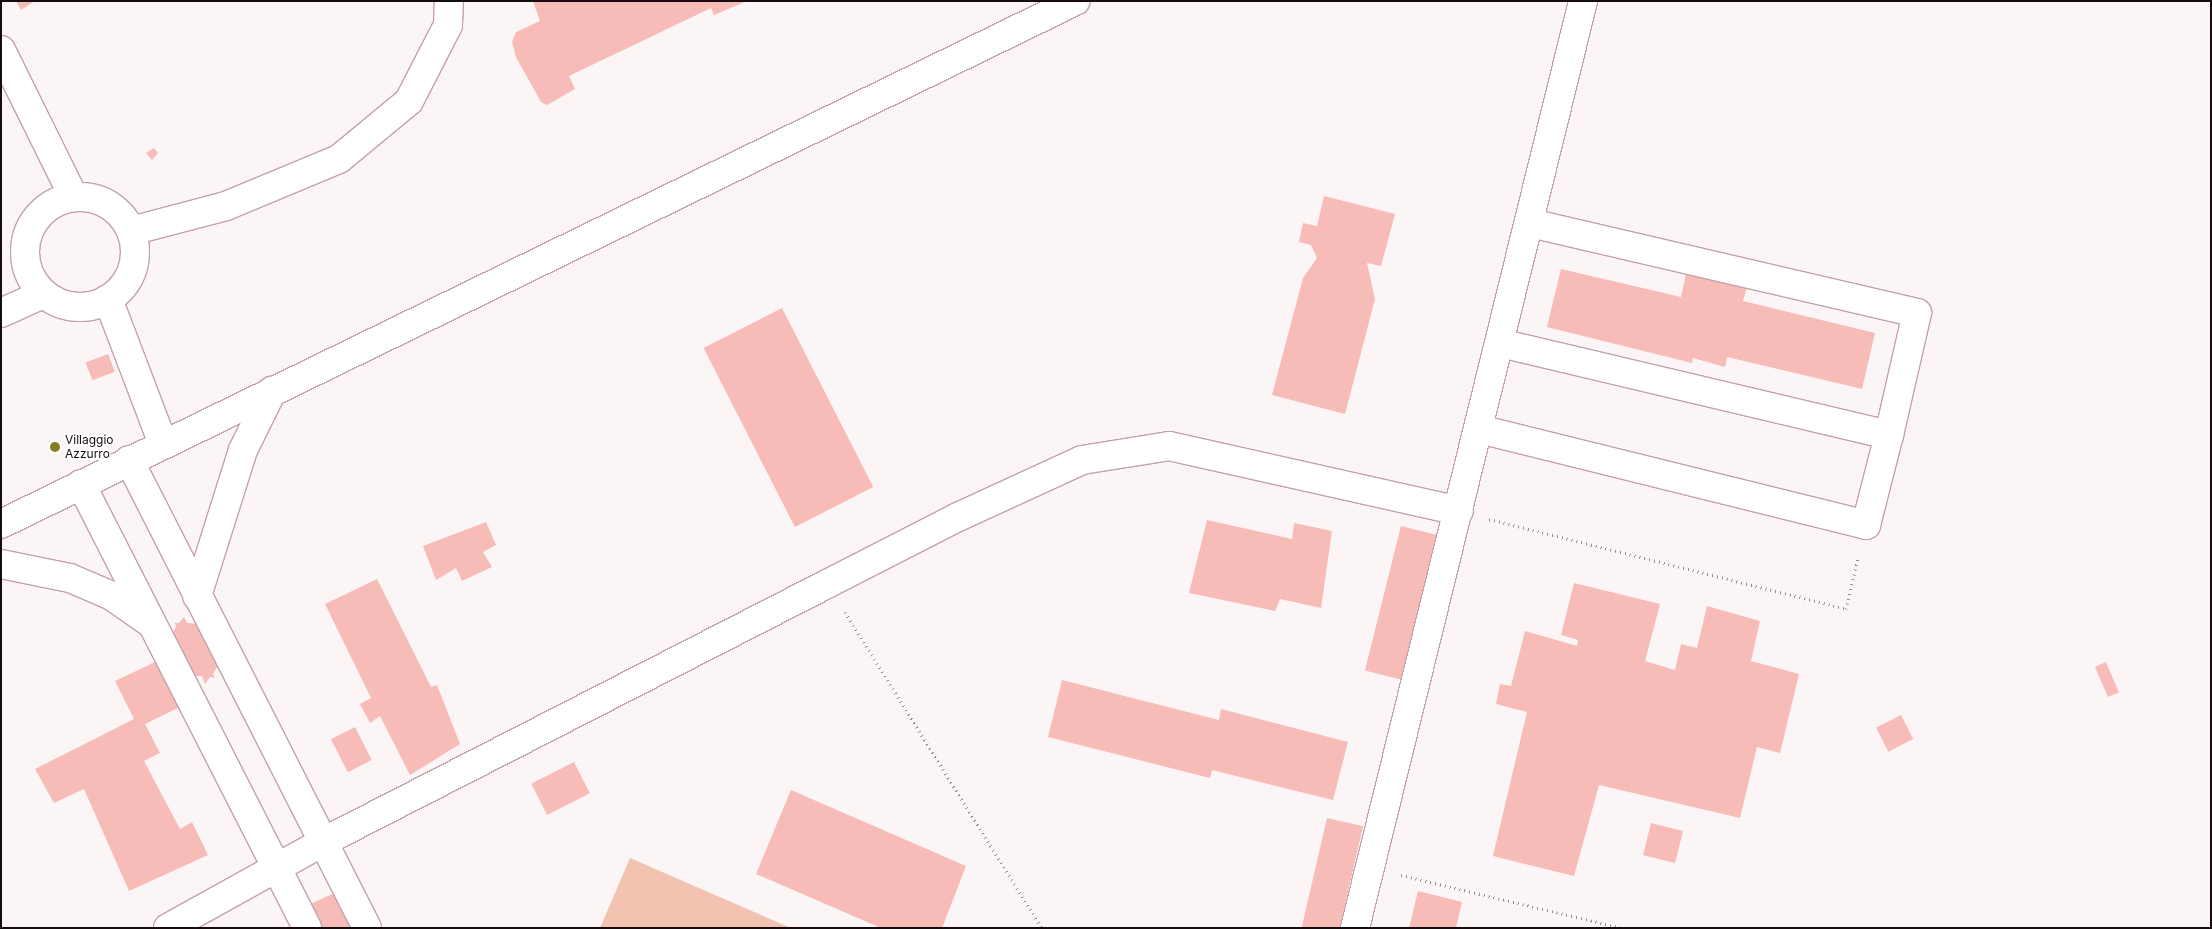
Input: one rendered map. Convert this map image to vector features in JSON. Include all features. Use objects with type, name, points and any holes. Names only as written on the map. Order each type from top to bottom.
[{"type":"street","points":[[132,231],[226,206],[339,159],[409,101],[448,25],[449,1]]},
{"type":"street","points":[[1,524],[129,460],[1075,1]]},
{"type":"street","points":[[1355,928],[1583,1]]},
{"type":"street","points":[[1,50],[73,196]]},
{"type":"street","points":[[73,196],[91,197],[108,204],[122,215],[132,231],[135,249],[133,267],[125,284],[108,299],[95,305],[77,307],[59,303],[43,294],[32,280],[26,263],[24,244],[30,227],[41,212],[55,202],[73,196]]},
{"type":"street","points":[[1479,429],[1866,525],[1889,435],[1917,312],[1529,223]]},
{"type":"street","points":[[1,313],[43,294]]},
{"type":"street","points":[[108,299],[163,444]]},
{"type":"street","points":[[1500,343],[1889,435]]},
{"type":"street","points":[[197,596],[243,450],[272,391]]},
{"type":"street","points":[[168,928],[324,841],[958,517],[1082,460],[1169,446],[1459,511]]},
{"type":"street","points":[[129,460],[367,928]]},
{"type":"street","points":[[81,484],[307,928]]},
{"type":"street","points":[[1,564],[70,578],[112,596],[150,622]]},
{"type":"street","points":[[1,577],[67,594],[150,622]]},
{"type":"path","points":[[1459,511],[1846,609],[1866,525]]},
{"type":"path","points":[[827,584],[1042,928]]},
{"type":"path","points":[[1371,867],[1621,928]]},
{"type":"shaded area","points":[[630,858],[791,928],[600,928]]},
{"type":"building","points":[[16,1],[35,1],[21,10]]},
{"type":"building","points":[[533,1],[747,1],[714,15],[711,8],[569,76],[575,89],[547,105],[541,102],[516,57],[512,42],[516,32],[540,21]]},
{"type":"building","points":[[154,148],[158,153],[152,160],[146,153]]},
{"type":"building","points":[[1324,196],[1395,214],[1381,266],[1367,263],[1375,299],[1345,414],[1272,395],[1303,278],[1317,258],[1311,245],[1299,242],[1303,223],[1317,226]]},
{"type":"building","points":[[1561,269],[1681,297],[1686,274],[1747,287],[1743,301],[1875,333],[1862,389],[1727,357],[1725,367],[1693,358],[1692,363],[1547,327]]},
{"type":"building","points":[[782,308],[873,487],[795,527],[704,348]]},
{"type":"building","points":[[108,354],[115,372],[92,380],[86,363]]},
{"type":"building","points":[[1207,520],[1292,539],[1294,523],[1332,531],[1321,608],[1280,599],[1275,611],[1189,593]]},
{"type":"building","points":[[486,522],[496,545],[483,552],[492,567],[462,581],[456,568],[436,580],[423,546]]},
{"type":"building","points":[[1401,526],[1437,535],[1401,680],[1365,671]]},
{"type":"building","points":[[377,579],[431,687],[437,685],[460,744],[410,775],[380,716],[370,723],[360,704],[371,698],[325,604]]},
{"type":"building","points":[[1574,583],[1660,604],[1645,661],[1675,670],[1681,644],[1697,648],[1707,606],[1760,621],[1751,661],[1799,674],[1780,753],[1757,747],[1740,818],[1599,785],[1574,876],[1493,856],[1527,712],[1496,704],[1500,684],[1511,686],[1525,631],[1577,646],[1578,640],[1561,635]]},
{"type":"building","points":[[184,617],[187,623],[227,625],[234,639],[213,674],[215,678],[210,677],[205,684],[202,676],[165,676],[180,707],[145,724],[160,753],[144,761],[180,829],[192,822],[208,855],[129,891],[84,789],[54,803],[35,769],[134,719],[115,681],[157,661],[176,627],[175,623],[179,623]]},
{"type":"building","points":[[2106,662],[2119,692],[2108,697],[2095,667]]},
{"type":"building","points":[[1062,680],[1219,720],[1221,709],[1348,742],[1333,800],[1212,770],[1210,778],[1048,737]]},
{"type":"building","points":[[1901,715],[1913,739],[1888,752],[1876,728]]},
{"type":"building","points":[[355,727],[372,760],[348,772],[331,739]]},
{"type":"building","points":[[574,762],[590,793],[547,815],[531,784]]},
{"type":"building","points":[[791,790],[966,866],[942,928],[881,928],[756,874]]},
{"type":"building","points":[[1327,818],[1363,826],[1340,928],[1302,928]]},
{"type":"building","points":[[1651,823],[1683,831],[1675,863],[1643,855]]},
{"type":"building","points":[[339,891],[358,928],[319,928],[308,905]]},
{"type":"building","points":[[1418,891],[1462,902],[1456,928],[1409,928]]},
{"type":"place","name":"Villaggio Azzurro","points":[[55,447]]}]
